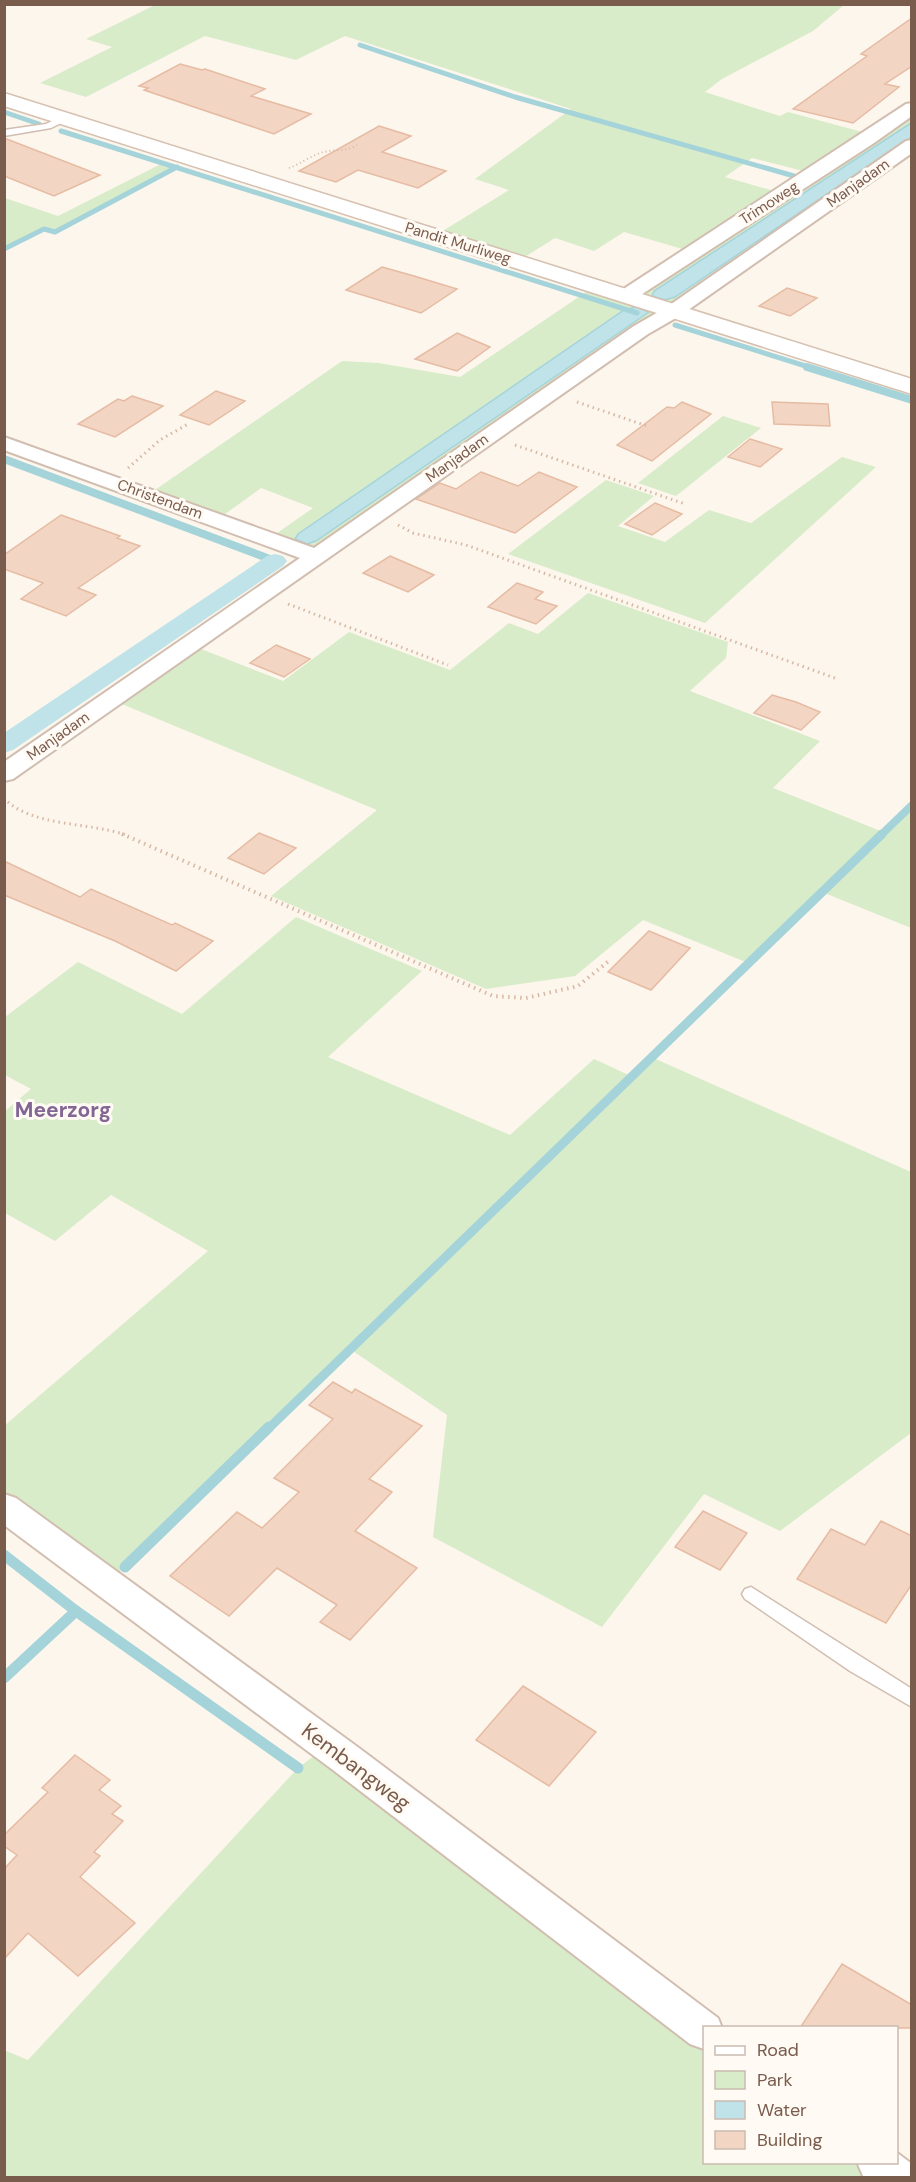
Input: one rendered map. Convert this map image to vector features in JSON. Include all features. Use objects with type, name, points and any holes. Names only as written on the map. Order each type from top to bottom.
[{"type":"street","name":"Pandit Murliweg","points":[[4,99],[912,387]]},
{"type":"street","name":"Trimoweg","points":[[628,296],[912,108]]},
{"type":"street","name":"Manjadam","points":[[4,774],[669,310],[912,145]]},
{"type":"street","name":"Christendam","points":[[4,443],[316,556]]},
{"type":"street","name":"Kembangweg","points":[[4,1507],[346,1759],[703,2029]]},
{"type":"street","points":[[878,2164],[897,2178]]},
{"type":"lane","points":[[4,133],[48,126],[64,118]]},
{"type":"lane","points":[[752,1594],[857,1666],[912,1699]]},
{"type":"path","points":[[261,181],[282,170],[306,162],[323,152],[349,150],[357,145]]},
{"type":"path","points":[[551,393],[647,426]]},
{"type":"path","points":[[111,482],[145,451],[188,424]]},
{"type":"path","points":[[489,436],[685,504]]},
{"type":"path","points":[[375,514],[413,533],[466,545],[835,678]]},
{"type":"path","points":[[262,594],[448,665]]},
{"type":"path","points":[[4,798],[13,808],[28,815],[110,829],[126,835],[492,996],[526,998],[578,986],[610,960]]},
{"type":"green space","points":[[155,5],[844,5],[813,31],[722,79],[705,92],[780,116],[788,112],[866,133],[807,172],[752,158],[725,177],[774,191],[686,250],[624,232],[594,251],[555,238],[523,258],[441,232],[509,190],[475,179],[571,109],[345,36],[296,60],[205,36],[86,97],[40,83],[112,47],[86,39]]},
{"type":"green space","points":[[911,114],[911,123],[654,291],[652,295],[665,300],[676,297],[911,137],[911,140],[680,301],[662,303],[641,294]]},
{"type":"green space","points":[[163,163],[177,167],[55,232],[44,229],[5,249],[5,198],[58,216]]},
{"type":"green space","points":[[589,290],[655,311],[654,315],[319,547],[307,548],[273,536],[313,508],[261,488],[221,517],[152,492],[342,361],[379,363],[460,377]],"holes":[[[636,307],[295,539],[298,534],[624,310]]]},
{"type":"green space","points":[[723,416],[761,428],[676,496],[638,483]]},
{"type":"green space","points":[[842,457],[876,467],[705,623],[508,554],[606,480],[654,496],[618,526],[665,542],[709,510],[751,523]]},
{"type":"green space","points":[[588,593],[728,642],[726,658],[690,691],[820,741],[773,788],[883,832],[911,805],[911,928],[822,892],[748,963],[643,920],[575,976],[486,989],[271,896],[377,810],[117,702],[196,647],[283,681],[349,632],[450,670],[509,623],[538,634]]},
{"type":"green space","points":[[296,917],[422,971],[328,1057],[510,1135],[594,1059],[631,1076],[651,1057],[911,1172],[911,1433],[780,1531],[704,1494],[602,1627],[433,1537],[447,1415],[350,1349],[116,1575],[5,1493],[4,1426],[208,1251],[111,1195],[55,1241],[5,1213],[5,1111],[31,1089],[5,1075],[5,1017],[78,962],[182,1014]]},
{"type":"green space","points":[[319,1752],[703,2046],[703,2164],[856,2164],[874,2177],[5,2177],[4,2050],[28,2060],[298,1768]]},
{"type":"water","points":[[911,123],[911,137],[675,297],[665,300],[652,296],[654,291]]},
{"type":"water","points":[[636,307],[649,312],[316,541],[307,544],[295,539],[298,534],[624,310]]},
{"type":"building","points":[[912,18],[912,66],[885,84],[899,87],[853,123],[793,109],[867,56],[861,54]]},
{"type":"building","points":[[180,64],[205,69],[265,89],[251,96],[311,114],[274,134],[144,90],[148,88],[139,86]]},
{"type":"building","points":[[379,126],[411,136],[382,152],[446,171],[418,188],[358,170],[336,182],[299,171]]},
{"type":"building","points":[[4,138],[100,175],[54,196],[4,176]]},
{"type":"building","points":[[382,267],[457,289],[421,313],[346,290]]},
{"type":"building","points":[[787,288],[817,298],[790,316],[759,306]]},
{"type":"building","points":[[457,333],[490,347],[457,371],[415,359]]},
{"type":"building","points":[[216,391],[245,401],[209,425],[180,415]]},
{"type":"building","points":[[132,396],[163,406],[115,437],[78,424],[118,399],[124,401]]},
{"type":"building","points":[[682,402],[711,414],[652,461],[617,445],[667,407],[674,408]]},
{"type":"building","points":[[772,402],[828,404],[830,426],[774,424]]},
{"type":"building","points":[[750,439],[782,449],[760,467],[728,457]]},
{"type":"building","points":[[481,472],[518,486],[539,472],[577,487],[515,533],[416,499],[440,483],[456,489]]},
{"type":"building","points":[[655,503],[682,514],[652,535],[625,524]]},
{"type":"building","points":[[61,515],[120,536],[117,538],[140,546],[78,588],[96,595],[66,616],[21,599],[43,583],[4,569],[4,555]]},
{"type":"building","points":[[390,556],[434,575],[408,592],[363,573]]},
{"type":"building","points":[[517,583],[543,592],[535,599],[557,606],[536,624],[488,607]]},
{"type":"building","points":[[276,645],[310,659],[284,677],[250,663]]},
{"type":"building","points":[[772,695],[820,712],[801,730],[754,713]]},
{"type":"building","points":[[259,833],[296,848],[264,874],[228,858]]},
{"type":"building","points":[[4,861],[80,897],[91,889],[213,941],[176,971],[115,941],[4,895]]},
{"type":"building","points":[[649,931],[690,948],[651,990],[608,972]]},
{"type":"building","points":[[333,1382],[352,1393],[355,1389],[422,1426],[369,1479],[392,1492],[355,1531],[417,1568],[350,1640],[320,1622],[337,1605],[277,1568],[229,1616],[170,1576],[237,1512],[262,1528],[299,1492],[274,1478],[333,1419],[309,1405]]},
{"type":"building","points":[[703,1511],[747,1533],[720,1570],[675,1547]]},
{"type":"building","points":[[881,1521],[912,1536],[912,1584],[886,1623],[797,1579],[831,1529],[865,1545]]},
{"type":"building","points":[[523,1686],[596,1732],[549,1786],[476,1740]]},
{"type":"building","points":[[75,1755],[110,1780],[99,1790],[121,1806],[112,1814],[123,1821],[94,1852],[100,1856],[80,1877],[135,1923],[78,1976],[28,1933],[4,1959],[4,1869],[17,1855],[4,1846],[4,1835],[48,1792],[42,1788]]},
{"type":"building","points":[[842,1964],[912,2005],[912,2028],[801,2026]]},
{"type":"waterway","points":[[360,45],[515,97],[794,176]]},
{"type":"waterway","points":[[4,112],[39,124]]},
{"type":"waterway","points":[[61,131],[176,167]]},
{"type":"waterway","points":[[4,249],[44,229],[55,232],[176,167]]},
{"type":"waterway","points":[[176,167],[637,313]]},
{"type":"waterway","points":[[675,325],[812,368]]},
{"type":"waterway","points":[[807,367],[912,400]]},
{"type":"waterway","points":[[4,459],[275,561]]},
{"type":"waterway","points":[[4,745],[275,561]]},
{"type":"waterway","points":[[881,835],[912,805]]},
{"type":"waterway","points":[[268,1429],[882,834]]},
{"type":"waterway","points":[[125,1567],[269,1427]]},
{"type":"waterway","points":[[4,1555],[76,1611]]},
{"type":"waterway","points":[[4,1678],[76,1611]]},
{"type":"waterway","points":[[76,1611],[298,1768]]},
{"type":"district","name":"Meerzorg","points":[[63,1110]]}]
